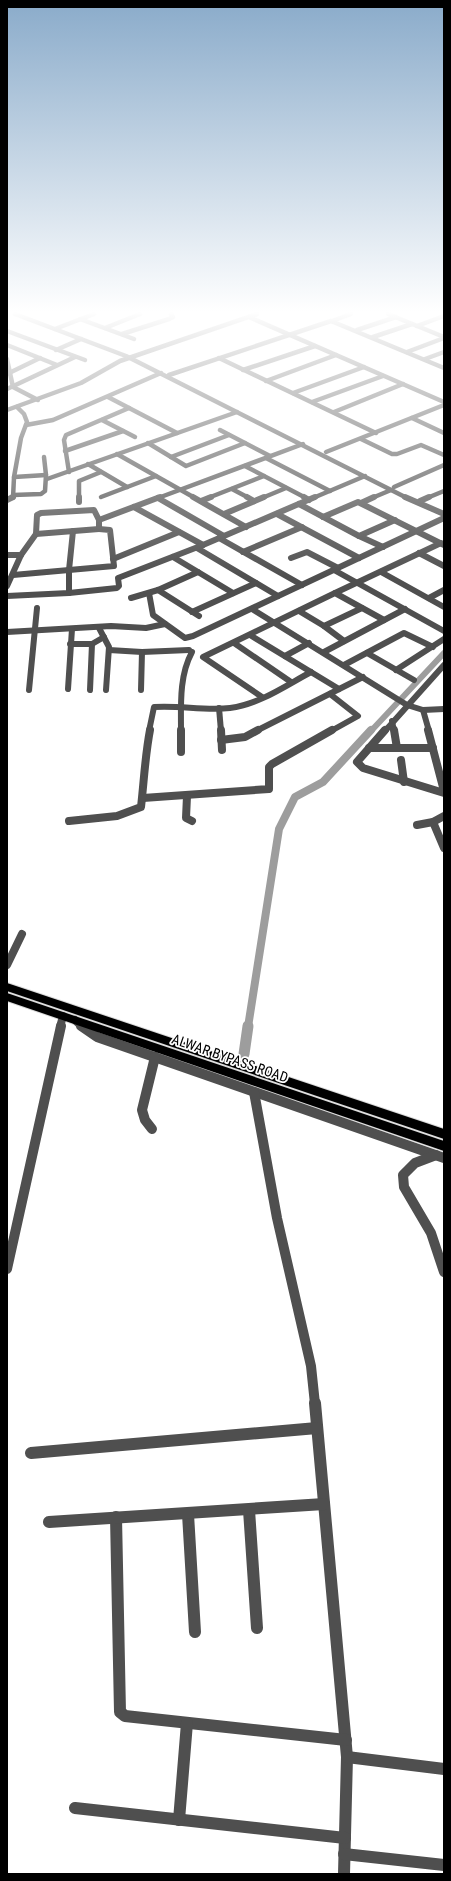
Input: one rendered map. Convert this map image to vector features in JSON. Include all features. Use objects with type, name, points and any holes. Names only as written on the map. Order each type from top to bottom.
[{"type":"main road","name":"ALWAR BYPASS ROAD","points":[[7,987],[444,1134]]},
{"type":"main road","name":"ALWAR BYPASS ROAD","points":[[7,997],[444,1146]]},
{"type":"street","points":[[7,410],[33,402]]},
{"type":"street","points":[[26,425],[53,420],[97,402]]},
{"type":"street","points":[[117,402],[177,433]]},
{"type":"street","points":[[217,402],[444,514]]},
{"type":"street","points":[[224,402],[326,452],[417,503],[426,505]]},
{"type":"street","points":[[312,402],[376,433]]},
{"type":"street","points":[[334,412],[359,402]]},
{"type":"street","points":[[326,452],[444,405]]},
{"type":"street","points":[[7,500],[13,498],[14,477],[22,435],[26,425],[26,419],[17,407]]},
{"type":"street","points":[[69,472],[64,440],[66,435],[129,408]]},
{"type":"street","points":[[14,477],[46,477],[69,472],[237,412]]},
{"type":"street","points":[[412,418],[444,433]]},
{"type":"street","points":[[102,420],[135,437]]},
{"type":"street","points":[[220,430],[330,491]]},
{"type":"street","points":[[65,451],[122,431]]},
{"type":"street","points":[[170,457],[229,435]]},
{"type":"street","points":[[360,439],[392,454],[397,454],[421,445],[444,455]]},
{"type":"street","points":[[148,443],[186,466],[245,443]]},
{"type":"street","points":[[99,520],[303,444]]},
{"type":"street","points":[[117,454],[246,527]]},
{"type":"street","points":[[13,495],[44,493],[46,477],[44,457]]},
{"type":"street","points":[[88,464],[127,487]]},
{"type":"street","points":[[362,503],[444,465]]},
{"type":"street","points":[[245,466],[309,500]]},
{"type":"street","points":[[79,502],[79,481],[101,472]]},
{"type":"street","points":[[101,497],[156,476]]},
{"type":"street","points":[[201,502],[264,476]]},
{"type":"street","points":[[118,578],[200,546],[365,476]]},
{"type":"street","points":[[224,514],[286,488]]},
{"type":"street","points":[[232,489],[254,501]]},
{"type":"street","points":[[420,501],[444,491]]},
{"type":"street","points":[[158,498],[243,552],[302,585]]},
{"type":"street","points":[[323,517],[358,502],[418,530],[442,544]]},
{"type":"street","points":[[299,504],[383,547]]},
{"type":"street","points":[[134,507],[179,532],[278,596]]},
{"type":"street","points":[[7,586],[21,555],[36,534],[37,515],[45,512],[94,510],[96,511],[99,520],[99,529]]},
{"type":"street","points":[[277,514],[359,558]]},
{"type":"street","points":[[185,638],[252,609],[444,518]]},
{"type":"street","points":[[359,536],[395,520]]},
{"type":"street","points":[[243,552],[302,527]]},
{"type":"street","points":[[7,596],[69,593],[117,588],[118,586],[110,530],[99,529],[36,534]]},
{"type":"street","points":[[69,593],[68,570],[72,531]]},
{"type":"street","points":[[113,559],[179,532]]},
{"type":"street","points":[[203,657],[335,593],[442,544]]},
{"type":"street","points":[[291,558],[308,552],[444,631]]},
{"type":"street","points":[[420,554],[444,566]]},
{"type":"street","points":[[7,555],[21,555]]},
{"type":"street","points":[[173,557],[233,593]]},
{"type":"street","points":[[13,575],[114,566]]},
{"type":"street","points":[[131,598],[158,590],[198,572]]},
{"type":"street","points":[[381,572],[444,607]]},
{"type":"street","points":[[192,612],[256,583]]},
{"type":"street","points":[[158,590],[199,616]]},
{"type":"street","points":[[429,598],[444,590]]},
{"type":"street","points":[[149,593],[153,614],[185,638],[190,651],[180,707],[181,752]]},
{"type":"street","points":[[335,593],[384,620]]},
{"type":"street","points":[[29,690],[33,631],[37,608]]},
{"type":"street","points":[[324,626],[362,608]]},
{"type":"street","points":[[252,609],[324,652],[404,703],[423,710],[444,709]]},
{"type":"street","points":[[324,652],[405,609]]},
{"type":"street","points":[[299,611],[324,626],[344,641]]},
{"type":"street","points":[[436,627],[444,623]]},
{"type":"street","points":[[7,632],[99,628],[146,628],[165,624]]},
{"type":"street","points":[[99,628],[108,644],[106,690]]},
{"type":"street","points":[[68,689],[72,629]]},
{"type":"street","points":[[344,665],[404,633],[433,647]]},
{"type":"street","points":[[250,635],[339,689]]},
{"type":"street","points":[[70,644],[92,644],[104,637]]},
{"type":"street","points":[[396,670],[444,639]]},
{"type":"street","points":[[234,643],[291,682]]},
{"type":"street","points":[[285,656],[309,643]]},
{"type":"street","points":[[90,690],[92,644]]},
{"type":"street","points":[[108,650],[142,652],[190,651],[203,657],[262,697]]},
{"type":"street","points":[[141,690],[142,652]]},
{"type":"street","points":[[367,653],[414,680]]},
{"type":"street","points":[[423,710],[433,748],[440,764],[444,792],[404,782],[363,768],[357,762],[392,721],[404,703],[444,665]]},
{"type":"street","points":[[69,821],[110,817],[136,810],[141,807],[143,798],[144,760],[153,709],[157,707],[219,708],[239,706],[262,697],[311,672]]},
{"type":"street","points":[[221,740],[245,737],[363,677]]},
{"type":"street","points":[[143,798],[269,789],[271,787],[269,767],[272,764],[358,716],[330,694]]},
{"type":"street","points":[[219,708],[222,750]]},
{"type":"street","points":[[392,721],[397,748]]},
{"type":"street","points":[[369,748],[433,748]]},
{"type":"street","points":[[401,760],[404,782]]},
{"type":"street","points":[[187,796],[186,818],[192,821]]},
{"type":"street","points":[[417,825],[433,822],[444,816]]},
{"type":"street","points":[[433,822],[444,848]]},
{"type":"street","points":[[7,965],[22,934]]},
{"type":"street","points":[[7,1269],[63,1016]]},
{"type":"street","points":[[75,1020],[82,1029],[97,1037],[440,1156]]},
{"type":"street","points":[[152,1129],[145,1120],[142,1110],[155,1057]]},
{"type":"street","points":[[254,1092],[277,1218],[312,1366],[346,1740],[347,1757],[344,1874]]},
{"type":"street","points":[[440,1156],[416,1163],[402,1175],[404,1187],[431,1232],[444,1272]]},
{"type":"street","points":[[31,1453],[317,1428]]},
{"type":"street","points":[[48,1522],[324,1504]]},
{"type":"street","points":[[249,1510],[257,1628]]},
{"type":"street","points":[[188,1514],[195,1632]]},
{"type":"street","points":[[116,1517],[120,1712],[125,1716],[346,1740]]},
{"type":"street","points":[[179,1820],[187,1723]]},
{"type":"street","points":[[347,1757],[444,1769]]},
{"type":"street","points":[[75,1808],[345,1838]]},
{"type":"street","points":[[344,1854],[444,1865]]},
{"type":"waterway","points":[[371,731],[444,653]]},
{"type":"waterway","points":[[248,1027],[279,829],[295,797],[323,782],[371,730]]},
{"type":"waterway","points":[[244,1054],[248,1026]]}]
